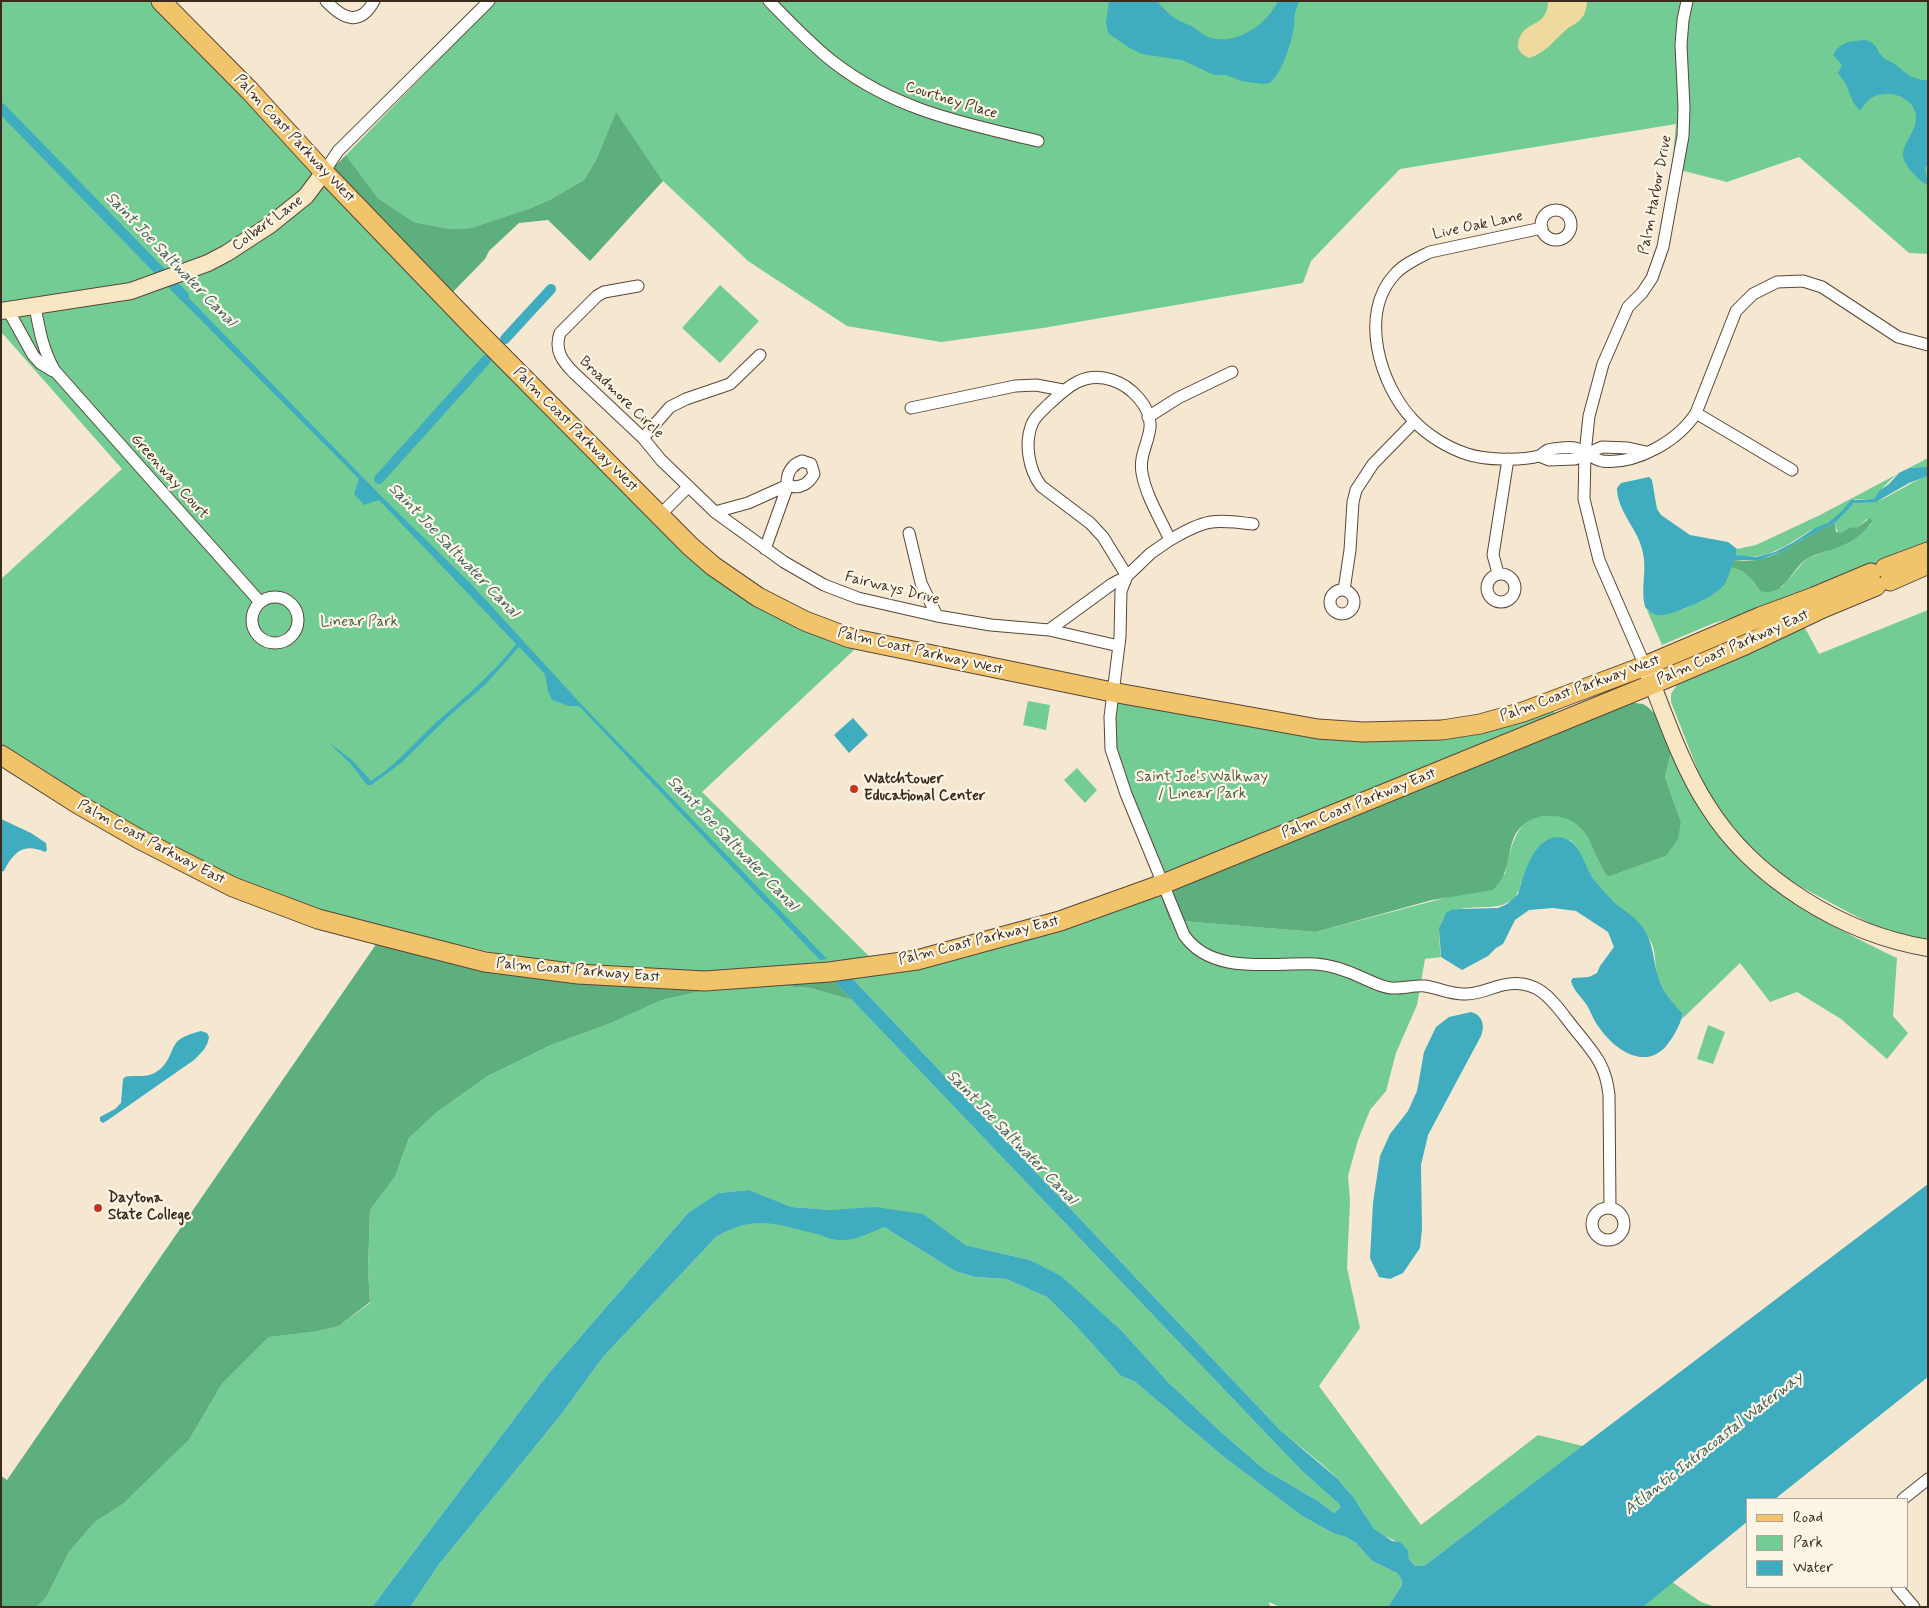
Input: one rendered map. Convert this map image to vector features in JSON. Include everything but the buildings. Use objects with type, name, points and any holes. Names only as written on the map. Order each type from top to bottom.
[{"type":"main road","name":"Palm Coast Parkway West","points":[[161,1],[250,91],[324,172],[475,329],[659,516],[703,558],[742,586],[782,610],[834,633],[866,642],[1112,692],[1318,728],[1379,733],[1442,730],[1480,724],[1523,712],[1645,666],[1760,617],[1818,602]]},
{"type":"main road","points":[[1881,577],[1928,552]]},
{"type":"main road","points":[[1818,602],[1881,577],[1928,564]]},
{"type":"main road","name":"Palm Coast Parkway East","points":[[1,755],[78,804],[182,862],[233,887],[330,922],[485,962],[578,974],[705,980],[805,974],[852,970],[917,960],[1060,921],[1163,884],[1745,645],[1818,602]]},
{"type":"street","points":[[326,1],[342,16],[353,18],[366,13],[374,1]]},
{"type":"street","name":"Colbert Lane","points":[[5,311],[131,291],[208,263],[247,241],[306,196],[338,152],[489,1]]},
{"type":"street","name":"Courtney Place","points":[[769,1],[830,60],[885,95],[928,113],[1038,141]]},
{"type":"street","name":"Palm Harbor Drive","points":[[1645,666],[1598,560],[1584,499],[1585,454],[1589,416],[1603,364],[1626,310],[1652,278],[1664,241],[1683,136],[1684,107],[1681,45],[1687,1]]},
{"type":"street","name":"Live Oak Lane","points":[[1542,228],[1430,252],[1404,266],[1388,283],[1378,310],[1376,325],[1378,350],[1390,387],[1401,406],[1414,422],[1440,441],[1460,452],[1486,459],[1508,459],[1539,456],[1548,450],[1575,448],[1601,461],[1627,460],[1661,446],[1685,427],[1696,413],[1736,311],[1753,294],[1778,282],[1803,281],[1822,286],[1898,336],[1928,345]]},
{"type":"street","name":"Broadmore Circle","points":[[638,286],[604,292],[597,296],[560,333],[558,348],[564,363],[643,438],[662,460]]},
{"type":"street","points":[[35,306],[43,345],[47,358],[55,372]]},
{"type":"street","points":[[5,311],[40,363],[55,372]]},
{"type":"street","points":[[643,438],[670,407],[686,399],[730,384],[760,354]]},
{"type":"street","name":"Greenway Court","points":[[55,372],[260,602]]},
{"type":"street","points":[[1148,417],[1178,398],[1232,372]]},
{"type":"street","points":[[1127,576],[1103,537],[1090,523],[1041,486],[1032,472],[1029,453],[1031,426],[1039,414],[1063,390],[1077,381],[1091,377],[1112,380],[1136,396],[1148,417],[1150,430],[1142,456],[1142,470],[1148,493],[1170,540]]},
{"type":"street","points":[[911,408],[1015,386],[1036,385],[1063,390]]},
{"type":"street","points":[[1696,413],[1792,470]]},
{"type":"street","points":[[1344,590],[1350,550],[1353,502],[1356,490],[1373,464],[1414,422]]},
{"type":"street","points":[[1498,574],[1493,555],[1508,459]]},
{"type":"street","name":"Fairways Drive","points":[[662,460],[715,512],[765,549],[802,573],[840,592],[858,598],[937,616],[991,625],[1049,630],[1120,646]]},
{"type":"street","points":[[715,512],[748,503],[788,484],[765,549]]},
{"type":"street","points":[[659,516],[688,487]]},
{"type":"street","points":[[1049,630],[1112,584],[1127,576],[1151,553],[1192,526],[1208,521],[1253,524]]},
{"type":"street","points":[[909,533],[921,583],[937,616]]},
{"type":"street","points":[[1127,576],[1121,592],[1120,646],[1112,692],[1109,729],[1112,757],[1184,935],[1196,948],[1214,957],[1234,963],[1326,965],[1350,972],[1383,986],[1395,988],[1424,986],[1457,994],[1474,993],[1508,984],[1526,985],[1538,989],[1548,996],[1597,1056],[1608,1081],[1610,1208]]},
{"type":"street","points":[[274,597],[288,601],[294,606],[297,613],[298,628],[289,640],[274,644],[260,638],[255,631],[252,619],[255,608],[260,602],[274,597]]},
{"type":"street","points":[[1645,666],[1693,782],[1718,822],[1747,854],[1784,887],[1825,912],[1866,931],[1901,944],[1928,948]]},
{"type":"street","points":[[1904,1498],[1928,1479]]},
{"type":"street","points":[[1898,1588],[1914,1607]]},
{"type":"green space","name":"Linear Park","points":[[1,1],[154,1],[758,606],[786,622],[854,650],[702,792],[874,961],[736,973],[584,966],[509,956],[343,919],[250,885],[187,855],[82,799],[1,747],[1,579],[122,469],[3,334],[1,335]]},
{"type":"green space","points":[[481,1],[1928,1],[1928,254],[1909,253],[1799,157],[1727,182],[1672,168],[1676,124],[1400,169],[1311,261],[1303,283],[1043,328],[941,342],[847,326],[748,261],[663,181],[616,113],[597,158],[584,180],[531,208],[471,228],[450,229],[414,222],[378,198],[346,155],[488,9]]},
{"type":"green space","points":[[616,112],[663,181],[590,261],[548,220],[519,223],[489,251],[485,259],[450,295],[331,170],[346,155],[378,198],[414,222],[450,229],[471,228],[531,208],[584,180],[597,158]]},
{"type":"green space","points":[[720,285],[759,321],[720,363],[682,328]]},
{"type":"green space","points":[[1928,458],[1928,467],[1907,469]]},
{"type":"green space","points":[[1898,474],[1885,485],[1874,499],[1855,499],[1833,521],[1811,530],[1776,551],[1747,557],[1736,555],[1737,549],[1756,545],[1820,515]]},
{"type":"green space","points":[[1928,476],[1928,544],[1745,614],[1714,623],[1662,645],[1647,610],[1666,614],[1677,612],[1699,602],[1724,582],[1730,567],[1740,570],[1748,576],[1760,591],[1782,587],[1806,559],[1843,545],[1871,524],[1867,519],[1858,527],[1838,534],[1835,523],[1852,505],[1860,501],[1878,501]]},
{"type":"green space","points":[[1870,518],[1872,521],[1853,540],[1805,560],[1781,587],[1775,590],[1768,592],[1760,591],[1748,576],[1740,570],[1730,567],[1734,560],[1755,560],[1774,555],[1835,523],[1836,532],[1841,533],[1850,528],[1858,527]]},
{"type":"green space","points":[[1928,610],[1928,941],[1881,929],[1848,912],[1790,881],[1750,847],[1715,806],[1702,781],[1671,702],[1671,694],[1681,679],[1804,626],[1819,654]]},
{"type":"green space","name":"Saint Joe's Walkway / Linear Park","points":[[1116,698],[1371,739],[1553,708],[1555,714],[1167,877],[1114,748]]},
{"type":"green space","points":[[1028,701],[1050,705],[1046,730],[1023,725]]},
{"type":"green space","points":[[1628,702],[1643,704],[1654,713],[1671,752],[1665,777],[1681,822],[1678,839],[1666,856],[1608,877],[1586,834],[1579,827],[1571,820],[1544,816],[1531,820],[1516,833],[1503,876],[1493,890],[1432,900],[1316,932],[1169,920],[1160,895],[1208,872]]},
{"type":"green space","points":[[1671,752],[1725,840],[1759,876],[1804,908],[1852,936],[1897,958],[1893,1016],[1908,1033],[1887,1059],[1841,1019],[1797,992],[1770,1002],[1740,963],[1682,1019],[1683,1014],[1669,999],[1662,987],[1651,942],[1639,925],[1611,899],[1586,869],[1574,843],[1570,840],[1529,871],[1515,897],[1510,901],[1498,906],[1461,909],[1446,915],[1440,930],[1441,957],[1425,959],[1417,1005],[1396,1053],[1386,1091],[1370,1110],[1358,1140],[1348,1176],[1350,1200],[1347,1268],[1360,1328],[1319,1386],[1421,1525],[1538,1435],[1583,1446],[1424,1566],[1415,1566],[1409,1559],[1405,1548],[1374,1529],[1357,1502],[1339,1480],[1280,1430],[852,978],[890,974],[954,957],[1160,895],[1169,920],[1316,932],[1452,896],[1505,874],[1510,851],[1518,832],[1524,824],[1532,819],[1543,816],[1556,816],[1575,822],[1588,839],[1608,877],[1666,856],[1681,822],[1665,777]]},
{"type":"green space","points":[[1077,768],[1097,790],[1085,803],[1064,780]]},
{"type":"green space","points":[[379,940],[483,967],[830,977],[852,1000],[810,988],[756,984],[702,991],[662,1000],[609,1024],[551,1045],[488,1076],[437,1112],[409,1138],[395,1177],[370,1210],[368,1269],[370,1302],[339,1326],[314,1332],[269,1337],[222,1384],[189,1440],[123,1504],[95,1522],[69,1552],[46,1598],[37,1607],[1,1607],[1,1476],[7,1480]]},
{"type":"green space","points":[[756,984],[810,988],[852,1000],[1300,1469],[1339,1504],[1340,1508],[1334,1513],[1318,1501],[1265,1470],[1169,1383],[1122,1331],[1061,1277],[1030,1260],[832,1210],[792,1207],[749,1190],[718,1193],[688,1213],[548,1374],[372,1607],[37,1607],[46,1598],[69,1552],[95,1522],[123,1504],[189,1440],[222,1384],[269,1337],[314,1332],[339,1326],[370,1303],[368,1269],[370,1210],[395,1177],[409,1138],[437,1112],[488,1076],[551,1045],[609,1024],[662,1000],[702,991]]},
{"type":"green space","points":[[1708,1025],[1725,1032],[1713,1064],[1697,1059]]},
{"type":"green space","points":[[751,1223],[773,1223],[860,1237],[884,1227],[955,1271],[975,1277],[1006,1279],[1047,1297],[1121,1376],[1134,1381],[1224,1457],[1302,1516],[1356,1543],[1372,1561],[1397,1573],[1401,1578],[1402,1585],[1388,1607],[1280,1607],[1269,1602],[1270,1607],[410,1607],[440,1563],[560,1416],[603,1357],[716,1237],[733,1228]]},
{"type":"green space","points":[[1672,1582],[1701,1602],[1716,1607],[1643,1607]]},
{"type":"sand","points":[[1548,1],[1587,1],[1584,14],[1579,21],[1545,49],[1529,58],[1522,54],[1518,48],[1519,39],[1527,28],[1543,17],[1547,10]]},
{"type":"water","points":[[1109,1],[1157,1],[1176,19],[1208,37],[1221,39],[1241,35],[1259,25],[1278,1],[1300,1],[1295,14],[1290,45],[1282,66],[1270,83],[1263,84],[1242,81],[1226,75],[1214,75],[1182,60],[1142,54],[1128,47],[1108,33],[1106,23]]},
{"type":"water","points":[[1865,40],[1874,45],[1884,58],[1910,76],[1928,80],[1928,163],[1925,168],[1928,186],[1913,173],[1903,157],[1903,151],[1912,132],[1916,117],[1909,102],[1894,95],[1880,95],[1870,99],[1860,111],[1853,102],[1846,84],[1838,73],[1842,65],[1833,55],[1839,47],[1846,43]]},
{"type":"water","points":[[177,286],[382,497],[471,584],[581,704],[827,959],[820,960],[579,706],[569,706],[552,700],[548,691],[545,674],[519,647],[485,685],[449,716],[401,763],[371,785],[367,785],[350,763],[327,741],[352,760],[371,781],[394,763],[485,678],[516,644],[379,500],[364,505],[354,494],[359,479],[170,289]]},
{"type":"water","points":[[1928,467],[1928,476],[1909,483],[1876,502],[1854,503],[1835,523],[1783,551],[1759,560],[1734,560],[1724,585],[1712,595],[1693,605],[1665,615],[1654,614],[1645,607],[1643,593],[1644,556],[1636,534],[1620,504],[1617,488],[1621,483],[1649,477],[1652,480],[1657,509],[1661,515],[1690,535],[1728,542],[1737,549],[1736,555],[1756,557],[1775,552],[1815,528],[1828,523],[1851,500],[1874,499],[1879,491],[1899,473],[1909,468]]},
{"type":"water","points":[[853,718],[868,735],[849,753],[834,735]]},
{"type":"water","points":[[1,819],[31,833],[46,843],[47,850],[45,852],[31,848],[20,851],[12,858],[4,871],[1,872]]},
{"type":"water","points":[[1555,837],[1571,841],[1576,846],[1595,881],[1613,901],[1640,924],[1646,933],[1651,944],[1656,970],[1662,987],[1683,1014],[1672,1038],[1659,1052],[1642,1057],[1632,1055],[1615,1045],[1595,1022],[1586,1004],[1574,988],[1571,981],[1573,978],[1589,977],[1597,973],[1614,947],[1608,932],[1576,911],[1553,908],[1529,910],[1515,920],[1503,944],[1488,956],[1462,970],[1441,957],[1439,928],[1446,913],[1451,910],[1460,909],[1498,908],[1507,904],[1518,894],[1526,868],[1540,845]]},
{"type":"water","name":"Atlantic Intracoastal Waterway","points":[[830,977],[852,978],[1280,1430],[1338,1479],[1354,1498],[1374,1529],[1392,1541],[1400,1542],[1404,1546],[1408,1551],[1409,1559],[1415,1566],[1424,1566],[1928,1184],[1928,1377],[1776,1498],[1746,1498],[1746,1523],[1643,1607],[1388,1607],[1402,1585],[1401,1578],[1397,1573],[1372,1561],[1356,1543],[1346,1537],[1333,1533],[1302,1516],[1224,1457],[1134,1381],[1121,1376],[1047,1297],[1006,1279],[975,1277],[955,1271],[884,1227],[857,1238],[839,1240],[777,1224],[754,1223],[742,1225],[716,1237],[603,1357],[560,1416],[440,1563],[410,1607],[372,1607],[548,1374],[688,1213],[718,1193],[749,1190],[792,1207],[832,1210],[875,1207],[923,1214],[965,1245],[1030,1260],[1061,1276],[1122,1331],[1169,1383],[1265,1470],[1318,1501],[1334,1513],[1340,1508],[1339,1504],[1300,1469]]},
{"type":"water","points":[[1471,1012],[1475,1013],[1482,1021],[1481,1036],[1428,1135],[1421,1165],[1422,1229],[1420,1248],[1403,1273],[1390,1279],[1379,1277],[1370,1258],[1373,1203],[1380,1156],[1390,1134],[1408,1111],[1417,1091],[1424,1052],[1436,1027],[1449,1017]]},
{"type":"water","points":[[201,1031],[207,1033],[209,1037],[204,1050],[194,1060],[108,1120],[103,1123],[100,1121],[100,1117],[115,1109],[121,1103],[123,1079],[125,1077],[148,1075],[156,1072],[166,1062],[176,1043],[181,1038]]},
{"type":"waterway","name":"Saint Joe Saltwater Canal","points":[[1,108],[184,296]]},
{"type":"waterway","points":[[505,339],[551,289]]},
{"type":"waterway","points":[[379,479],[486,360]]},
{"type":"place","name":"Watchtower Educational Center","points":[[854,789]]},
{"type":"place","name":"Daytona State College","points":[[98,1208]]}]
